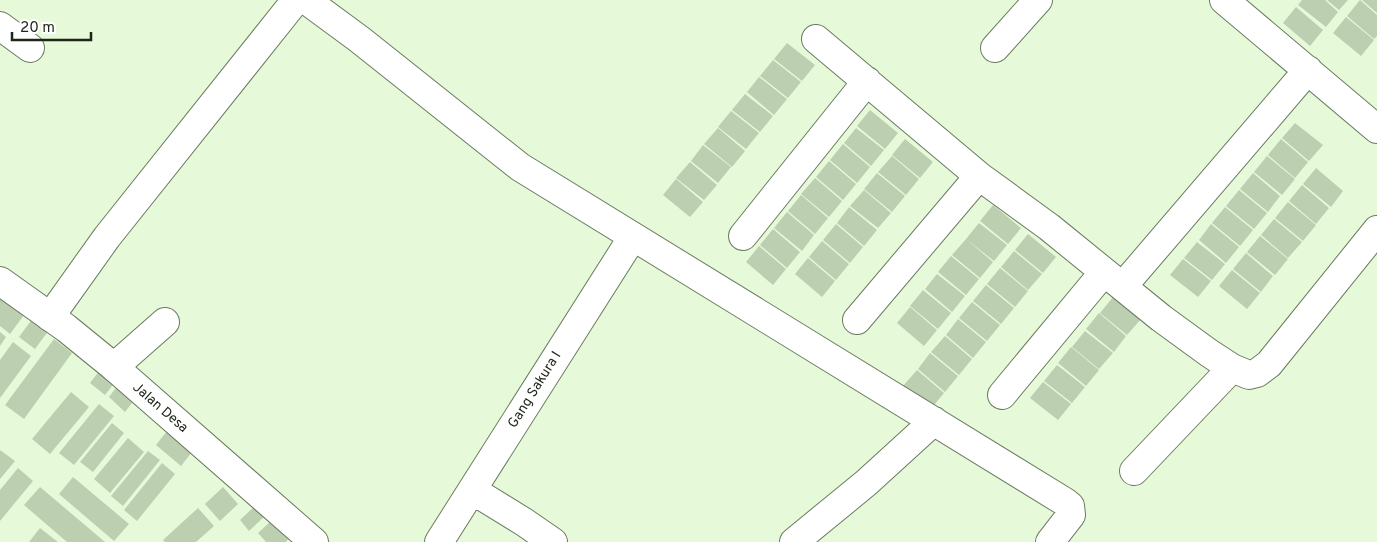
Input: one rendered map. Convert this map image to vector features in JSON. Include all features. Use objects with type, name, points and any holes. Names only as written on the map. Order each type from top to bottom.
[{"type":"street","points":[[50,317],[92,259],[296,0]]},
{"type":"street","points":[[306,0],[359,39],[520,167],[632,238],[934,420],[1070,506],[1071,515],[1050,542]]},
{"type":"street","points":[[995,48],[1037,0]]},
{"type":"street","points":[[1242,5],[1308,70],[1376,125]]},
{"type":"street","points":[[0,26],[30,48]]},
{"type":"street","points":[[816,39],[979,176],[1049,227],[1161,318],[1232,368],[1249,375],[1269,364],[1377,230]]},
{"type":"street","points":[[1002,395],[1114,279],[1308,70]]},
{"type":"street","points":[[742,236],[867,81]]},
{"type":"street","points":[[857,320],[979,176]]},
{"type":"street","name":"Gang Sakura I","points":[[439,542],[632,238]]},
{"type":"street","name":"Jalan Desa","points":[[0,282],[50,317],[123,360],[314,542]]},
{"type":"street","points":[[123,360],[161,325]]},
{"type":"street","points":[[1134,471],[1232,368]]},
{"type":"street","points":[[794,542],[866,483],[934,420]]},
{"type":"street","points":[[472,490],[553,542]]},
{"type":"building","points":[[1302,0],[1325,0],[1338,12],[1326,27],[1298,5]]},
{"type":"building","points":[[1327,0],[1348,0],[1339,10]]},
{"type":"building","points":[[1360,0],[1377,15],[1377,36],[1374,39],[1347,16]]},
{"type":"building","points":[[1362,0],[1377,0],[1377,13]]},
{"type":"building","points":[[1296,7],[1323,30],[1310,46],[1283,23]]},
{"type":"building","points":[[1346,17],[1374,40],[1361,56],[1333,33]]},
{"type":"building","points":[[787,43],[815,65],[802,81],[774,59]]},
{"type":"building","points":[[773,60],[801,82],[788,98],[760,76]]},
{"type":"building","points":[[759,77],[787,99],[774,115],[747,92]]},
{"type":"building","points":[[745,94],[773,116],[760,132],[732,110]]},
{"type":"building","points":[[870,110],[898,133],[885,149],[857,126]]},
{"type":"building","points":[[731,111],[759,133],[746,149],[718,127]]},
{"type":"building","points":[[1295,123],[1323,145],[1309,161],[1282,138]]},
{"type":"building","points":[[718,128],[745,151],[732,167],[704,144]]},
{"type":"building","points":[[856,128],[884,150],[871,166],[844,143]]},
{"type":"building","points":[[905,139],[933,162],[920,178],[892,155]]},
{"type":"building","points":[[1281,139],[1308,162],[1295,178],[1268,155]]},
{"type":"building","points":[[843,144],[870,167],[857,183],[830,160]]},
{"type":"building","points":[[703,145],[731,167],[718,183],[691,161]]},
{"type":"building","points":[[892,156],[919,179],[906,195],[878,172]]},
{"type":"building","points":[[1267,156],[1295,179],[1282,195],[1254,172]]},
{"type":"building","points":[[829,161],[856,184],[843,200],[816,177]]},
{"type":"building","points":[[690,162],[717,185],[704,200],[676,178]]},
{"type":"building","points":[[1316,168],[1343,191],[1331,207],[1303,184]]},
{"type":"building","points":[[877,173],[905,196],[892,212],[864,189]]},
{"type":"building","points":[[1253,173],[1280,196],[1268,212],[1240,189]]},
{"type":"building","points":[[815,178],[842,201],[829,217],[801,194]]},
{"type":"building","points":[[676,179],[703,202],[690,217],[663,195]]},
{"type":"building","points":[[1302,185],[1329,208],[1316,224],[1289,201]]},
{"type":"building","points":[[864,190],[891,213],[878,228],[850,206]]},
{"type":"building","points":[[1239,190],[1267,213],[1254,229],[1226,206]]},
{"type":"building","points":[[801,195],[828,218],[815,234],[788,211]]},
{"type":"building","points":[[1288,202],[1316,225],[1303,241],[1275,218]]},
{"type":"building","points":[[993,205],[1021,228],[1008,244],[980,221]]},
{"type":"building","points":[[849,207],[877,230],[864,246],[837,223]]},
{"type":"building","points":[[1225,207],[1253,230],[1240,246],[1212,223]]},
{"type":"building","points":[[787,212],[814,235],[802,251],[774,228]]},
{"type":"building","points":[[1274,219],[1302,242],[1288,258],[1261,235]]},
{"type":"building","points":[[979,223],[1007,245],[994,261],[966,239]]},
{"type":"building","points":[[836,224],[863,247],[850,263],[823,240]]},
{"type":"building","points":[[1211,224],[1239,247],[1226,263],[1199,240]]},
{"type":"building","points":[[773,229],[800,252],[787,268],[760,245]]},
{"type":"building","points":[[1028,234],[1056,257],[1043,273],[1015,250]]},
{"type":"building","points":[[1260,236],[1288,259],[1275,275],[1247,252]]},
{"type":"building","points":[[966,239],[993,262],[980,278],[952,255]]},
{"type":"building","points":[[822,241],[849,264],[836,280],[809,257]]},
{"type":"building","points":[[1197,242],[1225,264],[1212,280],[1184,258]]},
{"type":"building","points":[[759,246],[786,269],[773,285],[746,262]]},
{"type":"building","points":[[1014,251],[1042,274],[1028,290],[1001,267]]},
{"type":"building","points":[[1246,253],[1273,276],[1261,292],[1233,269]]},
{"type":"building","points":[[951,256],[979,279],[966,295],[938,272]]},
{"type":"building","points":[[808,258],[835,281],[822,297],[795,274]]},
{"type":"building","points":[[1183,259],[1211,281],[1198,297],[1170,275]]},
{"type":"building","points":[[1000,268],[1028,291],[1015,307],[987,284]]},
{"type":"building","points":[[1232,270],[1260,293],[1247,309],[1219,286]]},
{"type":"building","points":[[937,274],[965,296],[952,312],[925,289]]},
{"type":"building","points":[[986,285],[1014,308],[1001,324],[973,301]]},
{"type":"building","points":[[923,290],[951,313],[938,329],[910,306]]},
{"type":"building","points":[[0,291],[27,311],[10,334],[0,326]]},
{"type":"building","points":[[1113,297],[1141,319],[1127,335],[1100,313]]},
{"type":"building","points":[[972,302],[1000,325],[987,341],[959,318]]},
{"type":"building","points":[[910,307],[937,330],[924,346],[897,323]]},
{"type":"building","points":[[1099,313],[1126,336],[1114,352],[1086,329]]},
{"type":"building","points":[[36,314],[52,326],[35,349],[19,337]]},
{"type":"building","points":[[958,319],[986,342],[973,358],[946,335]]},
{"type":"building","points":[[1085,331],[1113,353],[1099,369],[1072,347]]},
{"type":"building","points":[[0,332],[6,337],[0,346]]},
{"type":"building","points":[[945,336],[972,359],[959,375],[931,352]]},
{"type":"building","points":[[54,339],[72,353],[24,419],[5,405]]},
{"type":"building","points":[[13,342],[31,356],[0,398],[0,360]]},
{"type":"building","points":[[1071,347],[1099,370],[1086,386],[1058,363]]},
{"type":"building","points":[[930,353],[958,376],[945,392],[918,369]]},
{"type":"building","points":[[1057,365],[1085,387],[1072,403],[1044,381]]},
{"type":"building","points":[[100,370],[115,382],[105,395],[90,383]]},
{"type":"building","points":[[917,370],[944,393],[931,409],[903,386]]},
{"type":"building","points":[[1043,382],[1071,404],[1058,420],[1030,398]]},
{"type":"building","points":[[118,385],[135,399],[125,412],[109,397]]},
{"type":"building","points":[[71,392],[89,407],[50,454],[32,439]]},
{"type":"building","points":[[99,404],[114,416],[74,465],[59,453]]},
{"type":"building","points":[[112,423],[124,433],[93,472],[80,462]]},
{"type":"building","points":[[167,431],[192,452],[181,466],[156,445]]},
{"type":"building","points":[[128,438],[144,452],[110,493],[94,479]]},
{"type":"building","points":[[0,450],[15,461],[0,479]]},
{"type":"building","points":[[148,451],[160,460],[123,506],[111,496]]},
{"type":"building","points":[[162,463],[175,474],[137,521],[124,510]]},
{"type":"building","points":[[18,468],[33,481],[0,521],[0,490]]},
{"type":"building","points":[[73,477],[129,524],[114,541],[59,494]]},
{"type":"building","points":[[40,487],[105,542],[67,542],[24,505]]},
{"type":"building","points":[[223,487],[238,504],[220,521],[205,504]]},
{"type":"building","points":[[257,504],[267,514],[249,531],[240,520]]},
{"type":"building","points":[[198,508],[214,526],[196,542],[165,542],[163,540]]},
{"type":"building","points":[[271,521],[288,539],[286,542],[266,542],[258,533]]},
{"type":"building","points":[[40,528],[58,542],[29,542]]}]
